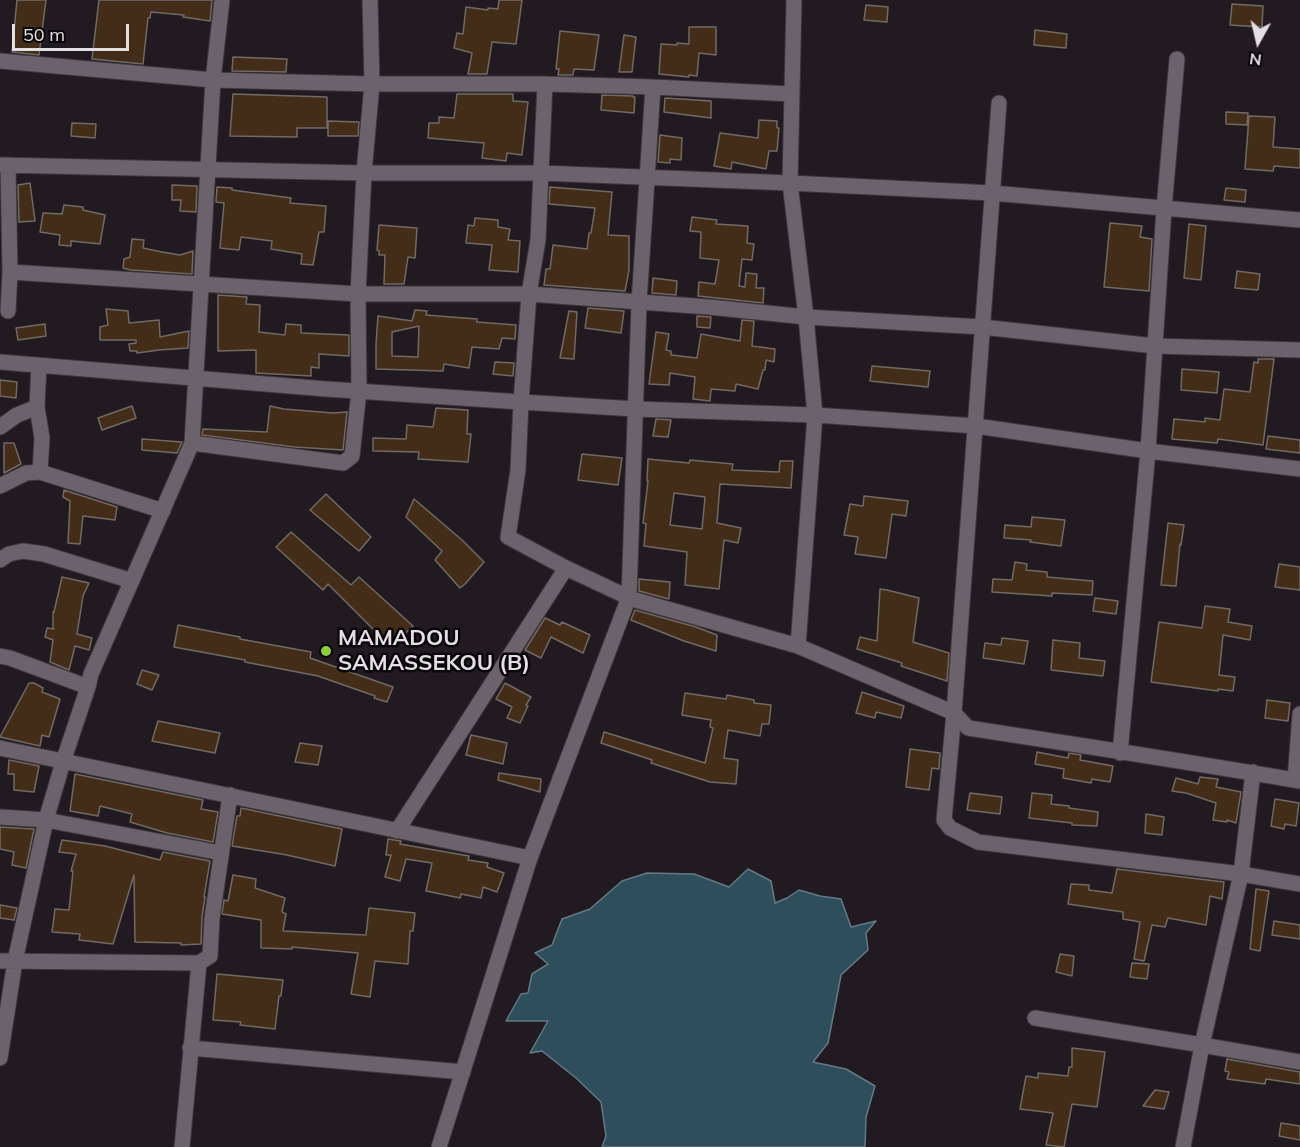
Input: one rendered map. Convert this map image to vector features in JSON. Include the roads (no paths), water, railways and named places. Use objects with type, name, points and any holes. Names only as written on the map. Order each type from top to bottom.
[{"type":"street","points":[[0,1058],[8,961],[63,762],[91,674],[192,443],[213,80],[222,0]]},
{"type":"street","points":[[192,443],[343,463],[352,456],[359,391],[358,294],[364,173],[372,84],[370,0]]},
{"type":"street","points":[[794,0],[790,183],[815,415],[798,646]]},
{"type":"street","points":[[1120,753],[1148,451],[1164,209],[1177,59]]},
{"type":"street","points":[[0,61],[213,80],[372,84],[545,84],[792,94]]},
{"type":"street","points":[[545,84],[538,240],[529,294],[518,470],[508,537],[566,568],[629,597],[798,646],[954,713],[968,728],[1298,780],[1300,714]]},
{"type":"street","points":[[439,1147],[530,858],[629,597],[639,303],[653,87]]},
{"type":"street","points":[[999,103],[944,820],[950,828],[978,842],[1241,874],[1300,884]]},
{"type":"street","points":[[8,311],[10,272],[4,165],[364,173],[541,173],[790,183],[992,193],[1300,220]]},
{"type":"street","points":[[10,272],[358,294],[529,294],[709,307],[806,317],[982,327],[1155,346],[1300,350]]},
{"type":"street","points":[[0,362],[359,391],[636,410],[815,415],[976,426],[1148,451],[1300,469]]},
{"type":"street","points":[[39,365],[37,407],[42,438],[40,472]]},
{"type":"street","points":[[0,427],[37,407]]},
{"type":"street","points":[[0,486],[26,473],[40,472],[163,511]]},
{"type":"street","points":[[0,560],[9,554],[23,551],[44,554],[132,581]]},
{"type":"street","points":[[397,831],[566,568]]},
{"type":"street","points":[[0,656],[32,665],[88,687]]},
{"type":"street","points":[[0,748],[530,858]]},
{"type":"street","points":[[1183,1147],[1202,1045],[1241,874],[1254,772]]},
{"type":"street","points":[[8,961],[199,963],[210,956],[212,918],[230,795]]},
{"type":"street","points":[[0,817],[46,820],[221,853]]},
{"type":"street","points":[[182,1147],[199,963]]},
{"type":"street","points":[[1035,1018],[1300,1062]]},
{"type":"street","points":[[190,1048],[463,1072]]},
{"type":"water","points":[[748,869],[771,881],[775,903],[799,890],[841,899],[851,927],[876,921],[866,933],[868,950],[841,975],[828,1043],[813,1062],[846,1069],[875,1086],[866,1117],[865,1147],[602,1147],[606,1136],[601,1102],[576,1078],[542,1051],[530,1053],[548,1021],[506,1021],[521,994],[528,993],[532,974],[548,964],[535,953],[552,945],[562,919],[590,909],[622,881],[647,873],[694,874],[729,887]]},
{"type":"place","name":"MAMADOU SAMASSEKOU (B)","points":[[326,651]]}]
